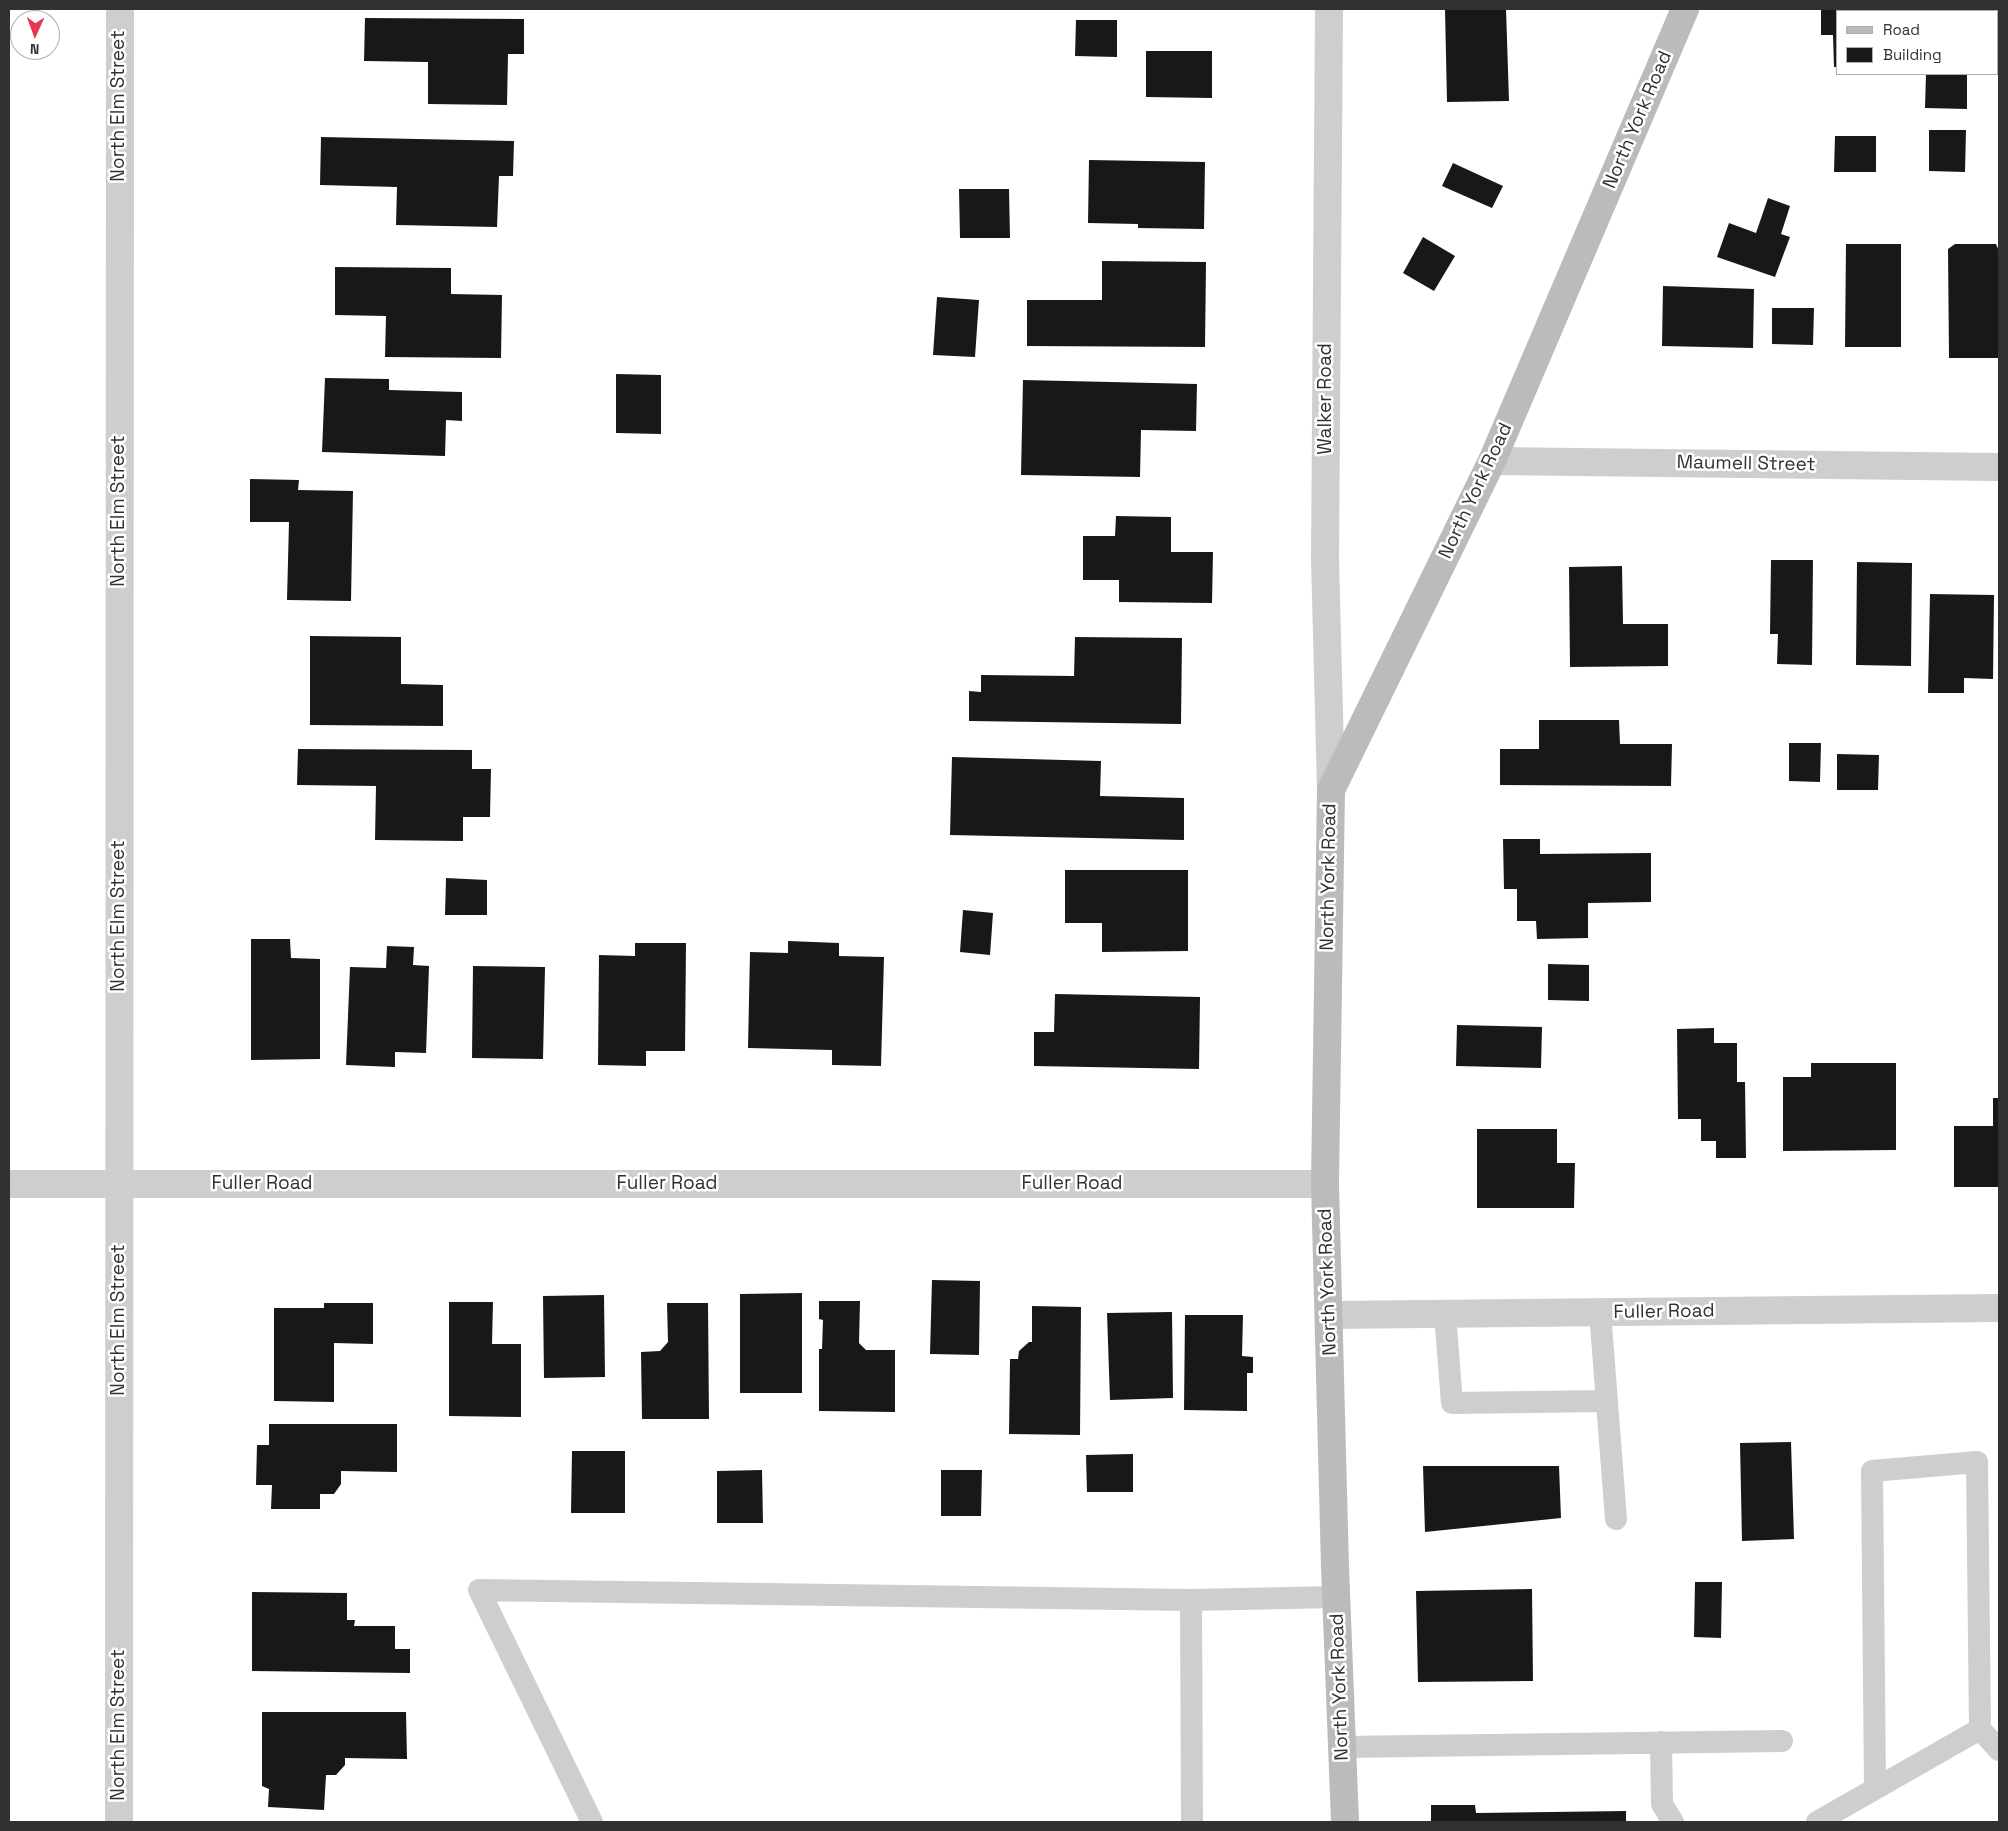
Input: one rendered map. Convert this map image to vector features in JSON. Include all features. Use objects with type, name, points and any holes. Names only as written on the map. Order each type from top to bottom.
[{"type":"main road","name":"North York Road","points":[[1345,1822],[1325,1184],[1331,790],[1492,461],[1685,9]]},
{"type":"street","name":"North Elm Street","points":[[119,1822],[120,9]]},
{"type":"street","name":"Walker Road","points":[[1329,9],[1325,559],[1331,790]]},
{"type":"street","name":"Maumell Street","points":[[1492,461],[1999,467]]},
{"type":"street","name":"Fuller Road","points":[[9,1184],[1325,1184]]},
{"type":"street","name":"Fuller Road","points":[[1329,1315],[1999,1308]]},
{"type":"lane","points":[[1600,1312],[1616,1519]]},
{"type":"lane","points":[[1445,1314],[1452,1403],[1607,1401]]},
{"type":"lane","points":[[1875,1788],[1872,1471],[1977,1462],[1980,1729],[1999,1750]]},
{"type":"lane","points":[[592,1822],[479,1590],[1191,1600],[1337,1597]]},
{"type":"lane","points":[[1191,1600],[1192,1822]]},
{"type":"lane","points":[[1817,1822],[1980,1729]]},
{"type":"lane","points":[[1342,1747],[1782,1741]]},
{"type":"lane","points":[[1661,1742],[1662,1804],[1673,1822]]},
{"type":"building","points":[[1445,9],[1506,9],[1509,101],[1447,102]]},
{"type":"building","points":[[1821,9],[1867,9],[1836,10],[1836,67],[1834,67],[1833,35],[1821,35]]},
{"type":"building","points":[[365,18],[524,19],[524,54],[508,54],[507,105],[428,104],[428,62],[364,61]]},
{"type":"building","points":[[1076,20],[1117,20],[1117,57],[1075,56]]},
{"type":"building","points":[[1146,51],[1212,51],[1212,98],[1146,97]]},
{"type":"building","points":[[1926,75],[1967,75],[1967,109],[1925,108]]},
{"type":"building","points":[[1929,130],[1966,130],[1965,172],[1929,171]]},
{"type":"building","points":[[1835,136],[1876,136],[1876,172],[1834,172]]},
{"type":"building","points":[[321,137],[514,141],[513,176],[499,176],[497,227],[396,225],[397,187],[320,185]]},
{"type":"building","points":[[1089,160],[1205,162],[1204,229],[1138,228],[1138,224],[1088,223]]},
{"type":"building","points":[[1453,163],[1503,186],[1492,208],[1442,186]]},
{"type":"building","points":[[959,189],[1009,189],[1010,238],[960,238]]},
{"type":"building","points":[[1768,198],[1790,206],[1781,234],[1790,237],[1775,277],[1717,257],[1729,223],[1756,233]]},
{"type":"building","points":[[1423,237],[1455,256],[1434,291],[1403,273]]},
{"type":"building","points":[[1846,244],[1901,244],[1901,347],[1845,347]]},
{"type":"building","points":[[1955,244],[1996,244],[1999,251],[1999,358],[1949,358],[1948,249]]},
{"type":"building","points":[[1102,261],[1206,262],[1205,347],[1027,346],[1027,300],[1102,300]]},
{"type":"building","points":[[335,267],[451,268],[451,294],[502,295],[501,358],[385,357],[386,316],[335,315]]},
{"type":"building","points":[[1663,286],[1754,289],[1753,348],[1662,346]]},
{"type":"building","points":[[937,297],[979,300],[975,357],[933,355]]},
{"type":"building","points":[[1772,308],[1814,308],[1813,345],[1772,344]]},
{"type":"building","points":[[616,374],[661,375],[661,434],[616,433]]},
{"type":"building","points":[[325,378],[389,379],[389,390],[462,392],[462,421],[446,420],[445,456],[322,452]]},
{"type":"building","points":[[1023,380],[1197,384],[1196,431],[1141,430],[1140,477],[1021,475]]},
{"type":"building","points":[[250,479],[299,480],[298,490],[353,491],[351,601],[287,600],[289,522],[250,522]]},
{"type":"building","points":[[1116,516],[1171,517],[1171,552],[1213,552],[1212,603],[1119,602],[1119,580],[1083,580],[1083,536],[1115,536]]},
{"type":"building","points":[[1771,560],[1813,560],[1812,665],[1777,664],[1778,634],[1770,634]]},
{"type":"building","points":[[1857,562],[1912,563],[1911,666],[1856,665]]},
{"type":"building","points":[[1622,566],[1623,624],[1668,624],[1668,666],[1570,667],[1569,567]]},
{"type":"building","points":[[1930,594],[1994,595],[1993,679],[1964,678],[1964,693],[1928,693]]},
{"type":"building","points":[[310,636],[401,637],[401,684],[443,685],[443,726],[310,725]]},
{"type":"building","points":[[1075,637],[1182,638],[1181,724],[969,721],[969,691],[981,692],[981,675],[1074,676]]},
{"type":"building","points":[[1539,720],[1619,720],[1620,744],[1672,744],[1671,786],[1500,785],[1500,749],[1539,749]]},
{"type":"building","points":[[1789,743],[1821,743],[1820,782],[1789,781]]},
{"type":"building","points":[[298,749],[472,750],[472,769],[491,769],[490,817],[463,817],[463,841],[375,840],[376,786],[297,785]]},
{"type":"building","points":[[1837,754],[1879,755],[1878,790],[1837,790]]},
{"type":"building","points":[[952,757],[1101,761],[1100,796],[1184,798],[1184,840],[950,835]]},
{"type":"building","points":[[1503,839],[1540,839],[1540,854],[1651,853],[1651,902],[1588,903],[1588,938],[1537,939],[1536,921],[1517,921],[1517,889],[1504,889]]},
{"type":"building","points":[[1065,870],[1188,870],[1188,951],[1102,952],[1102,923],[1065,923]]},
{"type":"building","points":[[446,878],[487,880],[487,915],[445,915]]},
{"type":"building","points":[[963,910],[993,913],[990,955],[960,952]]},
{"type":"building","points":[[251,939],[290,939],[291,958],[320,959],[320,1059],[251,1060]]},
{"type":"building","points":[[788,941],[839,943],[839,956],[884,957],[881,1066],[832,1065],[832,1050],[748,1048],[750,952],[788,953]]},
{"type":"building","points":[[635,943],[686,943],[685,1051],[646,1051],[646,1066],[598,1065],[599,955],[635,956]]},
{"type":"building","points":[[387,946],[414,947],[413,965],[429,966],[426,1053],[395,1052],[395,1067],[346,1065],[350,967],[386,968]]},
{"type":"building","points":[[1548,964],[1589,965],[1589,1001],[1548,1000]]},
{"type":"building","points":[[473,966],[545,967],[543,1059],[472,1058]]},
{"type":"building","points":[[1055,994],[1200,997],[1199,1069],[1034,1066],[1034,1032],[1054,1032]]},
{"type":"building","points":[[1457,1025],[1542,1027],[1541,1068],[1456,1066]]},
{"type":"building","points":[[1714,1028],[1714,1043],[1737,1043],[1737,1082],[1745,1082],[1746,1158],[1716,1158],[1716,1141],[1701,1141],[1701,1119],[1678,1119],[1677,1029]]},
{"type":"building","points":[[1811,1063],[1896,1063],[1896,1150],[1783,1151],[1783,1077],[1811,1077]]},
{"type":"building","points":[[1993,1098],[1999,1098],[1999,1187],[1954,1187],[1954,1126],[1993,1126]]},
{"type":"building","points":[[1477,1129],[1557,1129],[1557,1163],[1575,1163],[1574,1208],[1477,1208]]},
{"type":"building","points":[[932,1280],[980,1281],[979,1355],[930,1354]]},
{"type":"building","points":[[802,1293],[802,1393],[740,1393],[740,1294]]},
{"type":"building","points":[[604,1295],[605,1377],[544,1378],[543,1296]]},
{"type":"building","points":[[819,1301],[860,1301],[859,1343],[866,1350],[895,1350],[895,1412],[819,1411],[819,1349],[822,1349],[823,1320],[819,1319]]},
{"type":"building","points":[[449,1302],[493,1302],[492,1344],[521,1344],[521,1417],[449,1416]]},
{"type":"building","points":[[324,1303],[373,1303],[373,1344],[334,1343],[334,1402],[274,1401],[274,1308],[324,1308]]},
{"type":"building","points":[[667,1303],[708,1303],[709,1419],[642,1419],[641,1352],[660,1351],[668,1342]]},
{"type":"building","points":[[1032,1306],[1081,1307],[1080,1435],[1009,1434],[1010,1359],[1018,1359],[1019,1351],[1029,1342],[1032,1342]]},
{"type":"building","points":[[1172,1312],[1173,1398],[1110,1400],[1107,1313]]},
{"type":"building","points":[[1185,1315],[1243,1315],[1242,1356],[1253,1357],[1253,1373],[1247,1373],[1247,1411],[1184,1410]]},
{"type":"building","points":[[269,1424],[397,1424],[397,1472],[341,1471],[341,1484],[334,1494],[320,1494],[320,1509],[271,1509],[272,1485],[256,1485],[257,1445],[269,1445]]},
{"type":"building","points":[[1791,1442],[1794,1539],[1742,1541],[1740,1443]]},
{"type":"building","points":[[572,1451],[625,1451],[625,1513],[571,1513]]},
{"type":"building","points":[[1133,1454],[1133,1492],[1087,1492],[1086,1455]]},
{"type":"building","points":[[1423,1466],[1559,1466],[1561,1518],[1425,1532]]},
{"type":"building","points":[[762,1470],[763,1523],[717,1523],[717,1471]]},
{"type":"building","points":[[941,1470],[982,1470],[981,1516],[941,1516]]},
{"type":"building","points":[[1695,1582],[1722,1582],[1721,1638],[1694,1637]]},
{"type":"building","points":[[1532,1589],[1533,1681],[1418,1682],[1416,1591]]},
{"type":"building","points":[[252,1592],[347,1593],[347,1620],[355,1620],[354,1626],[395,1626],[395,1649],[410,1649],[410,1673],[252,1671]]},
{"type":"building","points":[[262,1712],[406,1712],[407,1759],[345,1758],[345,1765],[336,1775],[326,1775],[324,1810],[268,1807],[269,1789],[262,1786]]},
{"type":"building","points":[[1431,1805],[1475,1805],[1476,1813],[1626,1811],[1626,1822],[1431,1822]]}]
